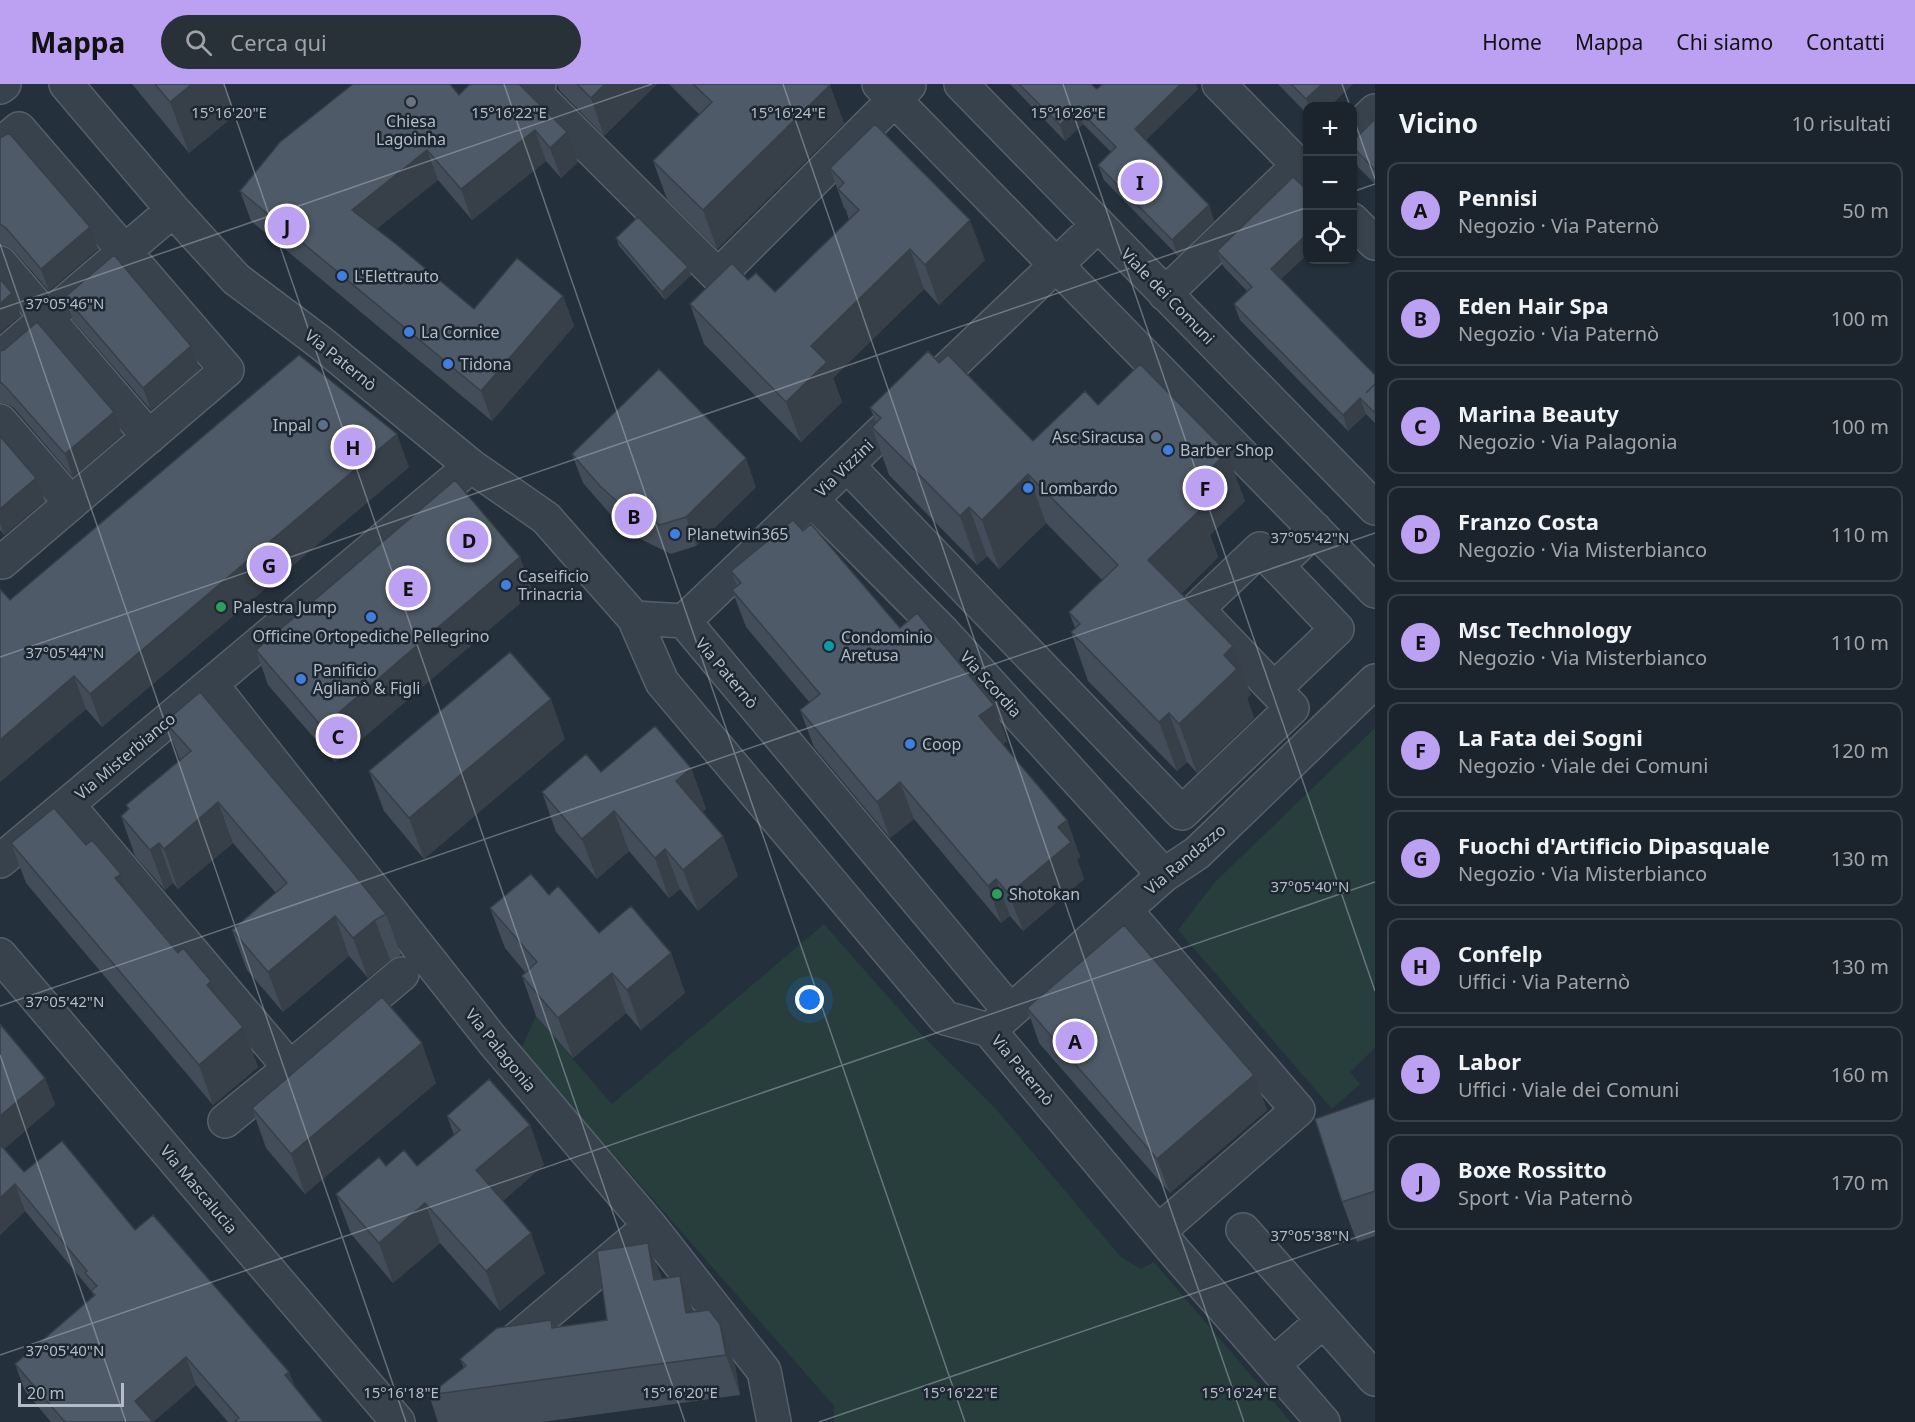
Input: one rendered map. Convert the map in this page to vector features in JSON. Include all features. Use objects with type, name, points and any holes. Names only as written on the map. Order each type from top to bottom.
[{"type":"street","points":[[0,87],[4,84]]},
{"type":"street","name":"Via Paternò","points":[[66,84],[173,210],[309,354],[546,518],[634,618],[662,682],[945,1018],[1000,1021]]},
{"type":"street","points":[[539,84],[532,90],[718,276],[894,89],[1056,265],[1375,591]]},
{"type":"street","name":"Viale dei Comuni","points":[[961,84],[1375,508]]},
{"type":"street","points":[[1165,294],[1303,170],[1219,84]]},
{"type":"street","points":[[1357,129],[1375,111]]},
{"type":"street","points":[[0,145],[20,129],[227,370],[2,562],[0,560]]},
{"type":"street","points":[[0,357],[173,210]]},
{"type":"street","points":[[1357,224],[1375,243]]},
{"type":"street","name":"Via Vizzini","points":[[684,621],[1098,225]]},
{"type":"street","points":[[0,263],[149,437]]},
{"type":"street","points":[[0,421],[71,503]]},
{"type":"street","points":[[847,465],[1182,813],[1292,708],[1197,609],[1260,549],[1337,629],[1274,689]]},
{"type":"street","name":"Via Misterbianco","points":[[0,861],[471,466]]},
{"type":"street","name":"Via Scordia","points":[[812,500],[943,632],[1164,875]]},
{"type":"street","points":[[1277,566],[1315,529]]},
{"type":"street","name":"Via Paternò","points":[[634,618],[684,621],[1000,1021],[1159,1231],[1323,1422]]},
{"type":"street","name":"Via Randazzo","points":[[1000,1021],[1164,875],[1197,854],[1375,681]]},
{"type":"street","name":"Via Palagonia","points":[[211,684],[493,1041],[650,1226],[764,1371],[774,1422]]},
{"type":"street","points":[[68,805],[290,1068]]},
{"type":"street","points":[[1125,910],[1298,1110],[1159,1231]]},
{"type":"street","name":"Via Mascalucia","points":[[0,955],[398,1422]]},
{"type":"street","points":[[225,1121],[402,974]]},
{"type":"street","points":[[483,1368],[650,1226]]},
{"type":"street","points":[[1243,1230],[1375,1379]]},
{"type":"street","points":[[1274,1365],[1323,1321]]},
{"type":"green space","points":[[1375,728],[1375,1048],[1350,1072],[1360,1084],[1332,1109],[1178,930],[1215,882]]},
{"type":"green space","points":[[824,924],[919,1032],[996,1109],[1121,1257],[1141,1269],[1154,1262],[1291,1422],[834,1422],[834,1406],[543,1074],[522,1047],[536,1016],[612,1104]]},
{"type":"building","points":[[155,84],[192,84],[170,102]]},
{"type":"building","points":[[353,84],[450,84],[459,95],[470,84],[519,84],[567,132],[550,148],[535,130],[461,189],[427,150],[352,210],[474,309],[517,258],[563,296],[481,391],[240,191],[280,142]]},
{"type":"building","points":[[577,84],[605,84],[591,98]]},
{"type":"building","points":[[693,84],[830,85],[703,210],[653,161],[712,102]]},
{"type":"building","points":[[1019,84],[1091,84],[1097,89],[1102,84],[1181,84],[1135,129],[1209,205],[1172,240],[1098,165],[1116,147],[1077,108],[1060,125]]},
{"type":"building","points":[[1291,84],[1322,84],[1306,99]]},
{"type":"building","points":[[1375,119],[1375,170],[1357,151],[1357,137]]},
{"type":"building","points":[[875,124],[970,220],[925,265],[910,249],[811,346],[827,362],[786,402],[690,304],[732,263],[748,280],[756,273],[775,292],[859,210],[838,189],[844,183],[830,168]]},
{"type":"building","points":[[9,133],[90,227],[41,269],[0,224],[0,138]]},
{"type":"building","points":[[1293,177],[1303,186],[1303,238],[1271,269],[1375,375],[1375,413],[1360,398],[1343,415],[1234,304],[1252,287],[1217,251]]},
{"type":"building","points":[[638,217],[688,267],[662,292],[616,238]]},
{"type":"building","points":[[114,255],[191,346],[143,388],[65,297]]},
{"type":"building","points":[[0,279],[12,293],[0,304]]},
{"type":"building","points":[[37,322],[114,412],[65,454],[0,382],[0,351]]},
{"type":"building","points":[[928,351],[939,363],[948,355],[1033,441],[1085,391],[1098,405],[1140,364],[1227,452],[1186,493],[1201,509],[1148,560],[1233,646],[1224,655],[1237,669],[1179,724],[1169,713],[1159,722],[1071,632],[1080,624],[1069,612],[1118,565],[1028,474],[982,520],[969,507],[960,516],[872,427],[881,418],[870,408]]},
{"type":"building","points":[[299,355],[397,434],[90,694],[74,676],[0,740],[0,589],[10,600]]},
{"type":"building","points":[[659,369],[746,458],[686,517],[660,525],[622,506],[600,486],[572,454]]},
{"type":"building","points":[[0,436],[36,478],[0,509]]},
{"type":"building","points":[[455,480],[520,557],[322,727],[256,650]]},
{"type":"building","points":[[793,520],[803,531],[811,524],[900,628],[917,613],[994,705],[979,716],[1067,820],[1058,827],[1071,842],[1009,894],[996,879],[988,886],[900,782],[877,802],[800,710],[820,694],[732,590],[741,583],[731,571]]},
{"type":"building","points":[[510,652],[551,699],[409,818],[369,771]]},
{"type":"building","points":[[200,692],[386,914],[353,938],[335,916],[268,972],[232,930],[287,883],[218,802],[164,849],[159,843],[150,850],[121,816],[129,809],[126,805],[191,751],[165,722]]},
{"type":"building","points":[[655,726],[691,768],[676,781],[723,836],[683,870],[665,849],[655,858],[614,811],[582,839],[542,792],[586,754],[601,772]]},
{"type":"building","points":[[54,808],[86,845],[92,840],[121,874],[115,878],[178,953],[183,948],[211,981],[207,985],[243,1027],[199,1065],[11,843]]},
{"type":"building","points":[[531,874],[549,895],[558,886],[599,933],[631,906],[671,953],[627,990],[612,973],[558,1018],[522,976],[537,962],[490,908]]},
{"type":"building","points":[[1124,925],[1254,1075],[1157,1159],[1027,1008]]},
{"type":"building","points":[[382,997],[422,1043],[291,1154],[252,1108]]},
{"type":"building","points":[[0,1024],[45,1078],[0,1116]]},
{"type":"building","points":[[489,1079],[530,1125],[476,1170],[531,1233],[486,1271],[425,1203],[379,1243],[336,1194],[379,1157],[386,1166],[404,1150],[417,1166],[460,1130],[447,1116]]},
{"type":"building","points":[[1375,1098],[1375,1191],[1342,1202],[1315,1119]]},
{"type":"building","points":[[62,1141],[135,1230],[153,1215],[289,1372],[285,1375],[323,1422],[234,1422],[239,1418],[186,1357],[135,1401],[153,1422],[65,1422],[15,1364],[95,1295],[91,1291],[97,1286],[15,1184],[0,1198],[0,1144],[24,1172]]},
{"type":"building","points":[[648,1243],[654,1280],[680,1276],[686,1313],[709,1310],[720,1324],[726,1355],[429,1395],[466,1366],[460,1359],[497,1328],[551,1320],[552,1328],[607,1320],[597,1251]]},
{"type":"place","name":"Chiesa Lagoinha","points":[[411,102]]},
{"type":"place","name":"Labor","points":[[1140,182]]},
{"type":"place","name":"Boxe Rossitto","points":[[287,226]]},
{"type":"place","name":"L'Elettrauto","points":[[342,276]]},
{"type":"place","name":"La Cornice","points":[[409,332]]},
{"type":"place","name":"Tidona","points":[[448,364]]},
{"type":"place","name":"Inpal","points":[[323,425]]},
{"type":"place","name":"Asc Siracusa","points":[[1156,437]]},
{"type":"place","name":"Confelp","points":[[353,447]]},
{"type":"place","name":"Barber Shop","points":[[1168,450]]},
{"type":"place","name":"Lombardo","points":[[1028,488]]},
{"type":"place","name":"La Fata dei Sogni","points":[[1205,488]]},
{"type":"place","name":"Eden Hair Spa","points":[[634,516]]},
{"type":"place","name":"Planetwin365","points":[[675,534]]},
{"type":"place","name":"Franzo Costa","points":[[469,540]]},
{"type":"place","name":"Fuochi d'Artificio Dipasquale","points":[[269,565]]},
{"type":"place","name":"Caseificio Trinacria","points":[[506,585]]},
{"type":"place","name":"Msc Technology","points":[[408,588]]},
{"type":"place","name":"Palestra Jump","points":[[221,607]]},
{"type":"place","name":"Officine Ortopediche Pellegrino","points":[[371,617]]},
{"type":"place","name":"Condominio Aretusa","points":[[829,646]]},
{"type":"place","name":"Panificio Aglianò & Figli","points":[[301,679]]},
{"type":"place","name":"Marina Beauty","points":[[338,736]]},
{"type":"place","name":"Coop","points":[[910,744]]},
{"type":"place","name":"Shotokan","points":[[997,894]]},
{"type":"place","name":"Pennisi","points":[[1075,1041]]}]
